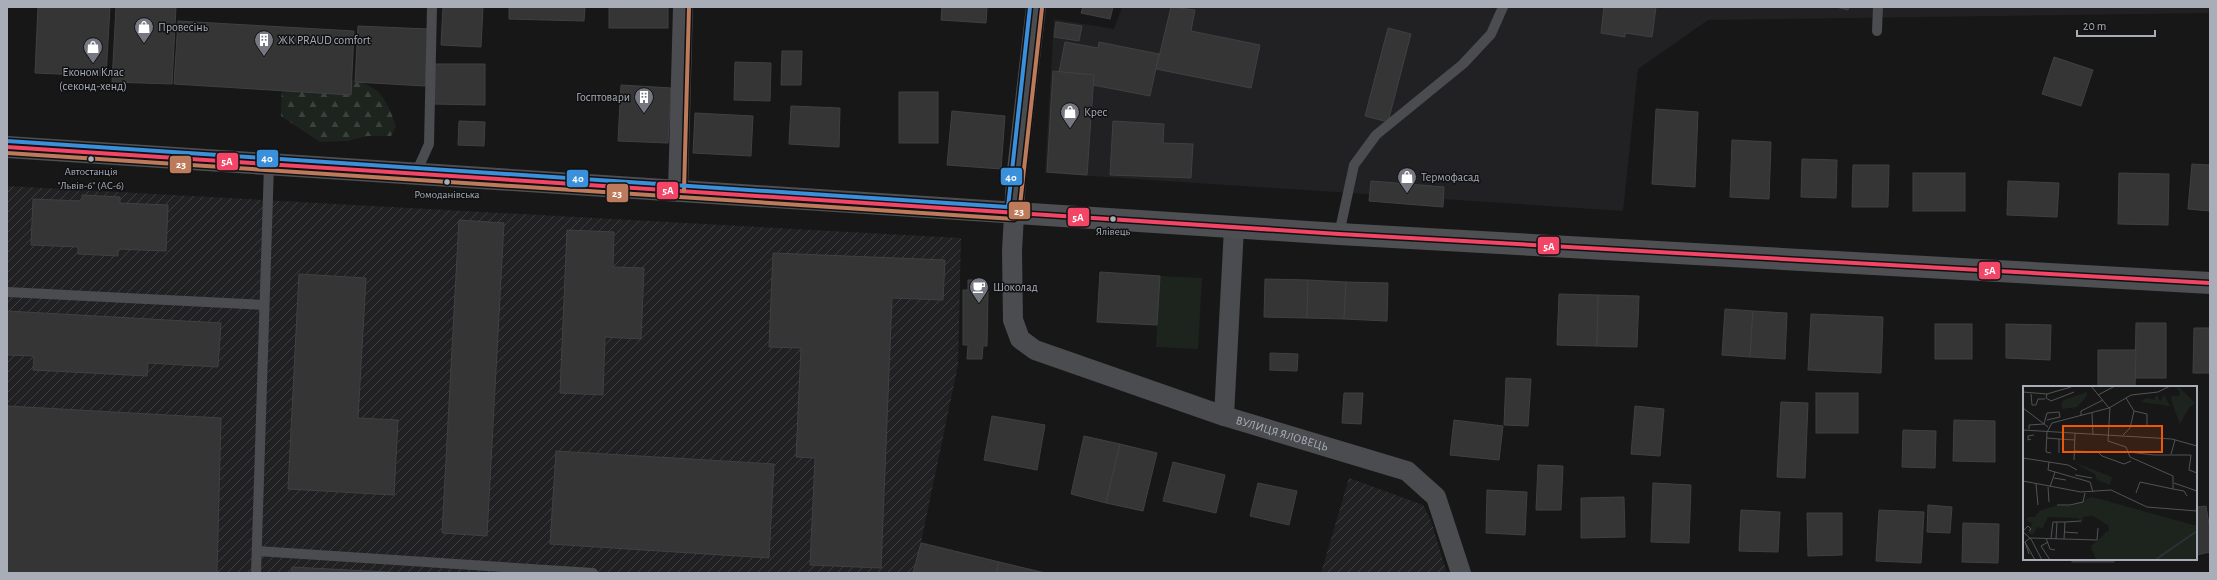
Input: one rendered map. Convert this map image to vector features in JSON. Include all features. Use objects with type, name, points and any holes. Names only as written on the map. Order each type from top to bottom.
[{"type":"main road","points":[[7,148],[416,173],[1234,228],[2210,283]]},
{"type":"street","points":[[678,191],[683,7]]},
{"type":"street","points":[[1036,7],[1013,213],[1013,320],[1020,339],[1035,350],[1224,416]]},
{"type":"street","name":"ВУЛИЦЯ ЯЛОВЕЦЬ","points":[[1234,228],[1224,416],[1407,471],[1436,497],[1461,573]]},
{"type":"lane","points":[[416,173],[429,144],[432,7]]},
{"type":"lane","points":[[1339,234],[1354,165],[1376,135],[1463,64],[1490,34],[1503,7]]},
{"type":"lane","points":[[1877,31],[1878,7]]},
{"type":"lane","points":[[256,573],[269,164]]},
{"type":"lane","points":[[7,292],[264,305]]},
{"type":"lane","points":[[257,551],[593,573]]},
{"type":"shaded area","points":[[1122,7],[2210,7],[2210,13],[1708,20],[1638,69],[1623,211],[1045,173],[1054,19],[1114,29]]},
{"type":"shaded area","points":[[7,186],[961,238],[958,365],[921,542],[1045,573],[7,573]]},
{"type":"shaded area","points":[[1349,478],[1423,505],[1431,521],[1447,573],[1321,573]]},
{"type":"green space","points":[[333,75],[367,85],[380,94],[391,112],[396,126],[391,136],[367,136],[347,141],[320,142],[281,116],[282,83]]},
{"type":"green space","points":[[1160,276],[1202,278],[1198,349],[1156,347]]},
{"type":"building","points":[[38,7],[110,7],[106,76],[35,73]]},
{"type":"building","name":"Провесінь","points":[[116,7],[176,7],[172,84],[112,82]]},
{"type":"building","points":[[443,7],[483,7],[481,47],[441,45]]},
{"type":"building","points":[[509,7],[585,7],[584,21],[509,19]]},
{"type":"building","points":[[609,7],[668,7],[668,28],[609,28]]},
{"type":"building","points":[[942,7],[987,7],[986,23],[941,20]]},
{"type":"building","points":[[1083,7],[1113,7],[1110,19],[1081,13]]},
{"type":"building","points":[[1171,7],[1195,10],[1191,31],[1260,45],[1251,88],[1156,69]]},
{"type":"building","points":[[1604,7],[1656,7],[1652,37],[1625,33],[1625,37],[1601,33]]},
{"type":"building","points":[[1836,7],[1849,7],[1848,10]]},
{"type":"building","name":"ЖК PRAUD comfort","points":[[178,21],[354,31],[351,95],[174,84]]},
{"type":"building","points":[[1056,22],[1082,26],[1079,41],[1054,37]]},
{"type":"building","points":[[358,26],[428,29],[425,86],[355,82]]},
{"type":"building","points":[[1388,28],[1411,34],[1388,122],[1365,116]]},
{"type":"building","points":[[1065,42],[1098,48],[1099,42],[1159,54],[1150,96],[1093,85],[1094,75],[1059,72]]},
{"type":"building","points":[[782,51],[802,51],[801,85],[781,85]]},
{"type":"building","points":[[2054,57],[2093,70],[2081,106],[2042,94]]},
{"type":"building","points":[[735,62],[771,63],[770,101],[734,100]]},
{"type":"building","points":[[433,64],[485,64],[485,105],[433,104]]},
{"type":"building","name":"Крес","points":[[1053,71],[1094,75],[1087,175],[1047,172]]},
{"type":"building","name":"Госптовари","points":[[621,85],[671,88],[668,143],[618,141]]},
{"type":"building","points":[[899,92],[938,92],[938,143],[899,143]]},
{"type":"building","points":[[791,106],[840,108],[839,147],[789,144]]},
{"type":"building","points":[[1656,109],[1698,112],[1695,187],[1652,184]]},
{"type":"building","points":[[952,111],[1005,116],[1001,169],[947,165]]},
{"type":"building","points":[[695,113],[753,116],[751,156],[693,153]]},
{"type":"building","points":[[459,121],[485,122],[484,146],[458,145]]},
{"type":"building","points":[[1113,121],[1164,124],[1163,143],[1193,144],[1191,178],[1110,175]]},
{"type":"building","points":[[1732,140],[1771,142],[1769,199],[1730,197]]},
{"type":"building","points":[[1802,159],[1837,160],[1836,198],[1801,197]]},
{"type":"building","points":[[2192,164],[2210,165],[2210,211],[2188,209]]},
{"type":"building","points":[[1853,165],[1889,165],[1888,207],[1852,207]]},
{"type":"building","points":[[1913,173],[1965,173],[1965,211],[1913,211]]},
{"type":"building","points":[[2119,173],[2169,174],[2168,225],[2118,224]]},
{"type":"building","name":"Термофасад","points":[[1371,181],[1444,187],[1443,207],[1369,201]]},
{"type":"building","points":[[2008,181],[2059,183],[2057,217],[2007,215]]},
{"type":"building","points":[[82,195],[120,197],[120,203],[168,205],[166,251],[118,249],[118,256],[78,254],[78,247],[31,245],[33,199],[82,201]]},
{"type":"building","points":[[459,220],[504,223],[487,536],[442,533]]},
{"type":"building","points":[[567,230],[614,232],[613,267],[644,268],[641,339],[605,337],[603,395],[560,393]]},
{"type":"building","points":[[773,253],[945,260],[943,300],[892,298],[881,568],[810,565],[815,458],[796,457],[801,348],[769,347]]},
{"type":"building","points":[[1100,272],[1160,276],[1157,325],[1097,322]]},
{"type":"building","points":[[299,274],[366,278],[358,418],[398,420],[394,495],[288,489]]},
{"type":"building","points":[[1265,279],[1308,280],[1307,318],[1264,317]]},
{"type":"building","points":[[968,280],[984,280],[984,291],[988,291],[987,346],[983,346],[982,359],[967,359],[968,345],[963,345],[963,290],[968,290]]},
{"type":"building","points":[[1308,280],[1346,282],[1344,319],[1307,318]]},
{"type":"building","points":[[1346,282],[1388,283],[1387,321],[1344,319]]},
{"type":"building","points":[[1559,294],[1598,295],[1597,346],[1557,345]]},
{"type":"building","points":[[1598,295],[1639,296],[1637,347],[1597,346]]},
{"type":"building","points":[[1725,309],[1753,311],[1750,357],[1722,355]]},
{"type":"building","points":[[7,311],[221,323],[218,367],[148,363],[147,376],[33,370],[34,356],[7,355]]},
{"type":"building","points":[[1753,311],[1787,313],[1785,359],[1750,357]]},
{"type":"building","points":[[1811,314],[1883,317],[1881,373],[1808,370]]},
{"type":"building","points":[[2136,323],[2166,323],[2166,378],[2135,378]]},
{"type":"building","points":[[1935,324],[1972,324],[1972,359],[1935,359]]},
{"type":"building","points":[[2006,324],[2051,325],[2050,360],[2006,358]]},
{"type":"building","points":[[2194,328],[2210,328],[2210,373],[2193,373]]},
{"type":"building","points":[[2098,350],[2136,350],[2135,386],[2098,386]]},
{"type":"building","points":[[1270,353],[1298,354],[1297,371],[1270,370]]},
{"type":"building","points":[[1506,378],[1531,379],[1528,426],[1504,425]]},
{"type":"building","points":[[1344,393],[1363,393],[1361,424],[1342,423]]},
{"type":"building","points":[[1816,393],[1858,393],[1858,433],[1816,433]]},
{"type":"building","points":[[1781,402],[1808,403],[1805,478],[1777,477]]},
{"type":"building","points":[[7,406],[221,418],[217,573],[7,573]]},
{"type":"building","points":[[1635,406],[1664,409],[1660,456],[1631,454]]},
{"type":"building","points":[[992,416],[1045,425],[1037,470],[984,460]]},
{"type":"building","points":[[1454,420],[1503,426],[1499,460],[1450,455]]},
{"type":"building","points":[[1954,420],[1995,421],[1995,462],[1953,461]]},
{"type":"building","points":[[1903,430],[1936,431],[1935,468],[1902,467]]},
{"type":"building","points":[[1084,436],[1120,444],[1106,503],[1071,494]]},
{"type":"building","points":[[1120,444],[1157,453],[1143,511],[1106,503]]},
{"type":"building","points":[[556,451],[774,464],[769,558],[550,544]]},
{"type":"building","points":[[1173,462],[1225,475],[1216,513],[1163,501]]},
{"type":"building","points":[[1538,465],[1563,466],[1561,510],[1536,510]]},
{"type":"building","points":[[1258,483],[1297,491],[1289,525],[1250,516]]},
{"type":"building","points":[[1653,483],[1691,485],[1689,543],[1651,542]]},
{"type":"building","points":[[1487,490],[1527,492],[1525,535],[1486,533]]},
{"type":"building","points":[[1624,497],[1625,537],[1581,538],[1581,498]]},
{"type":"building","points":[[1928,505],[1952,507],[1950,533],[1927,532]]},
{"type":"building","points":[[2206,506],[2210,530],[2210,552],[2197,555],[2197,507]]},
{"type":"building","points":[[1741,510],[1780,512],[1778,552],[1739,551]]},
{"type":"building","points":[[1879,510],[1924,512],[1921,563],[1876,561]]},
{"type":"building","points":[[1807,513],[1842,513],[1842,555],[1808,556]]},
{"type":"building","points":[[1963,523],[1999,524],[1998,563],[1962,562]]},
{"type":"building","points":[[921,543],[999,562],[996,573],[913,573]]},
{"type":"building","points":[[2072,560],[2114,560],[2114,562],[2072,562]]},
{"type":"building","points":[[999,562],[1037,571],[1045,573],[996,573]]},
{"type":"building","points":[[292,567],[405,573],[291,573]]},
{"type":"transit line","name":"23","points":[[684,191],[689,7]]},
{"type":"transit line","name":"40","points":[[7,141],[1008,207],[1030,7]]},
{"type":"transit line","name":"23","points":[[7,153],[1014,219],[1019,214],[1042,8]]},
{"type":"transit line","name":"5А","points":[[7,147],[1339,234],[2210,283]]},
{"type":"place","name":"Провесінь","points":[[144,44]]},
{"type":"place","name":"ЖК PRAUD comfort","points":[[264,57]]},
{"type":"place","name":"Економ Клас (секонд-хенд)","points":[[93,64]]},
{"type":"place","name":"Госптовари","points":[[644,114]]},
{"type":"place","name":"Крес","points":[[1070,129]]},
{"type":"place","name":"Автостанція \"Львів-6\" (АС-6)","points":[[91,159]]},
{"type":"place","name":"Ромоданівська","points":[[447,182]]},
{"type":"place","name":"Термофасад","points":[[1407,194]]},
{"type":"place","name":"Ялівець","points":[[1113,219]]},
{"type":"place","name":"Шоколад","points":[[979,304]]}]
